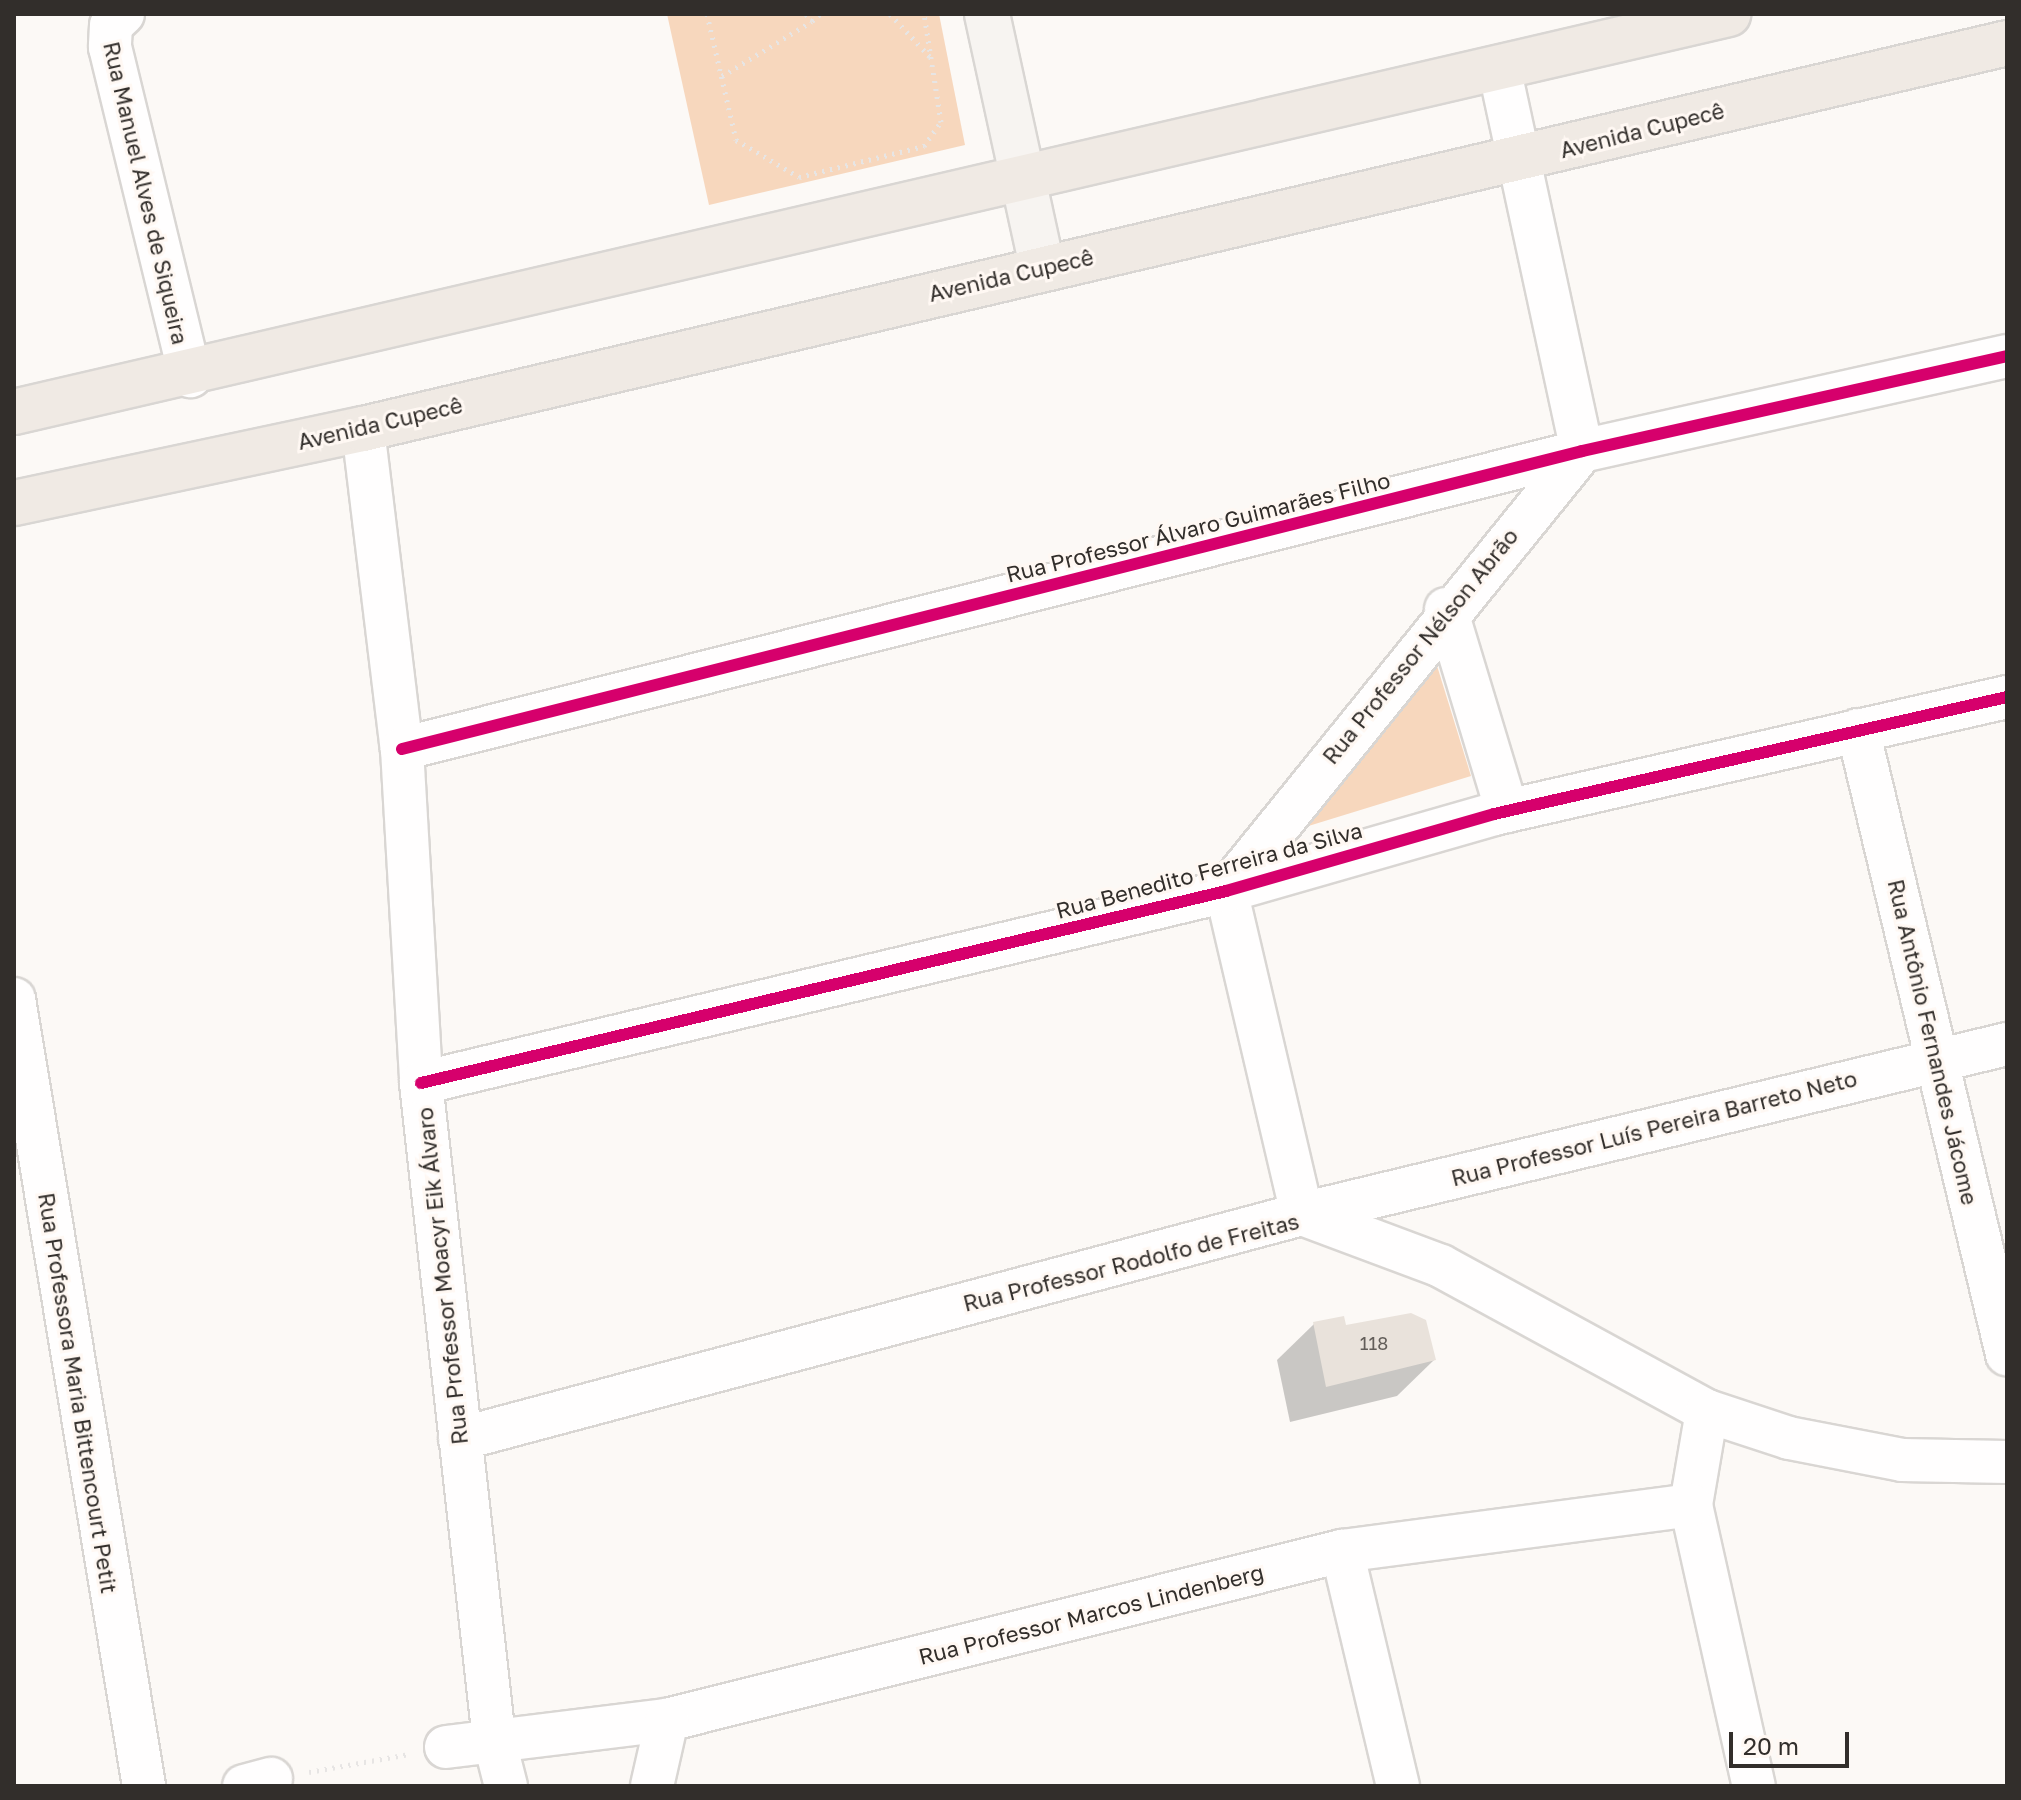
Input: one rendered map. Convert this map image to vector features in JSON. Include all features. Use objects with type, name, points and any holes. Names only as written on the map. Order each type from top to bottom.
[{"type":"main road","points":[[14,412],[190,376],[1728,14]]},
{"type":"main road","name":"Avenida Cupecê","points":[[14,503],[363,429],[1042,266],[1524,158],[2007,43]]},
{"type":"street","name":"Rua Manuel Alves de Siqueira","points":[[123,14],[111,25],[110,47],[190,376]]},
{"type":"street","points":[[987,14],[1027,177],[1042,266]]},
{"type":"street","points":[[1499,68],[1524,158],[1582,451]]},
{"type":"street","name":"Rua Professor Álvaro Guimarães Filho","points":[[402,749],[1582,451],[2007,356]]},
{"type":"street","name":"Rua Professor Moacyr Eik Álvaro","points":[[363,429],[402,749],[421,1083],[460,1439],[508,1771]]},
{"type":"street","name":"Rua Professor Nélson Abrão","points":[[1226,891],[1446,609],[1582,451]]},
{"type":"street","points":[[1446,609],[1507,811]]},
{"type":"street","name":"Rua Benedito Ferreira da Silva","points":[[421,1083],[1226,891],[1507,811],[2007,697]]},
{"type":"street","name":"Rua Antônio Fernandes Jácome","points":[[1858,730],[2007,1354]]},
{"type":"street","points":[[1226,891],[1302,1214]]},
{"type":"street","name":"Rua Professora Maria Bittencourt Petit","points":[[14,999],[144,1786]]},
{"type":"street","name":"Rua Professor Luís Pereira Barreto Neto","points":[[1302,1214],[2007,1044]]},
{"type":"street","name":"Rua Professor Rodolfo de Freitas","points":[[460,1439],[1302,1214],[1441,1266],[1707,1411],[1789,1438],[1902,1460],[2007,1462]]},
{"type":"street","points":[[1707,1411],[1691,1505],[1754,1786]]},
{"type":"street","name":"Rua Professor Marcos Lindenberg","points":[[446,1747],[508,1771],[667,1720],[1342,1551],[1691,1505]]},
{"type":"street","points":[[1342,1551],[1398,1786]]},
{"type":"street","points":[[652,1786],[667,1720]]},
{"type":"path","points":[[707,14],[736,140],[799,177],[924,146],[941,122],[935,63],[924,14]]},
{"type":"path","points":[[806,14],[812,21]]},
{"type":"path","points":[[722,76],[820,14]]},
{"type":"path","points":[[890,14],[935,63]]},
{"type":"path","points":[[258,1782],[446,1747]]},
{"type":"shaded area","points":[[667,14],[939,14],[965,145],[709,205]]},
{"type":"shaded area","points":[[1434,656],[1471,776],[1289,832]]},
{"type":"building","points":[[1411,1313],[1426,1320],[1436,1360],[1326,1387],[1313,1322],[1344,1316],[1346,1325]]},
{"type":"cycle path","points":[[402,749],[1582,451],[2007,356]]},
{"type":"cycle path","points":[[421,1083],[1226,891],[1494,814],[2007,697]]}]
